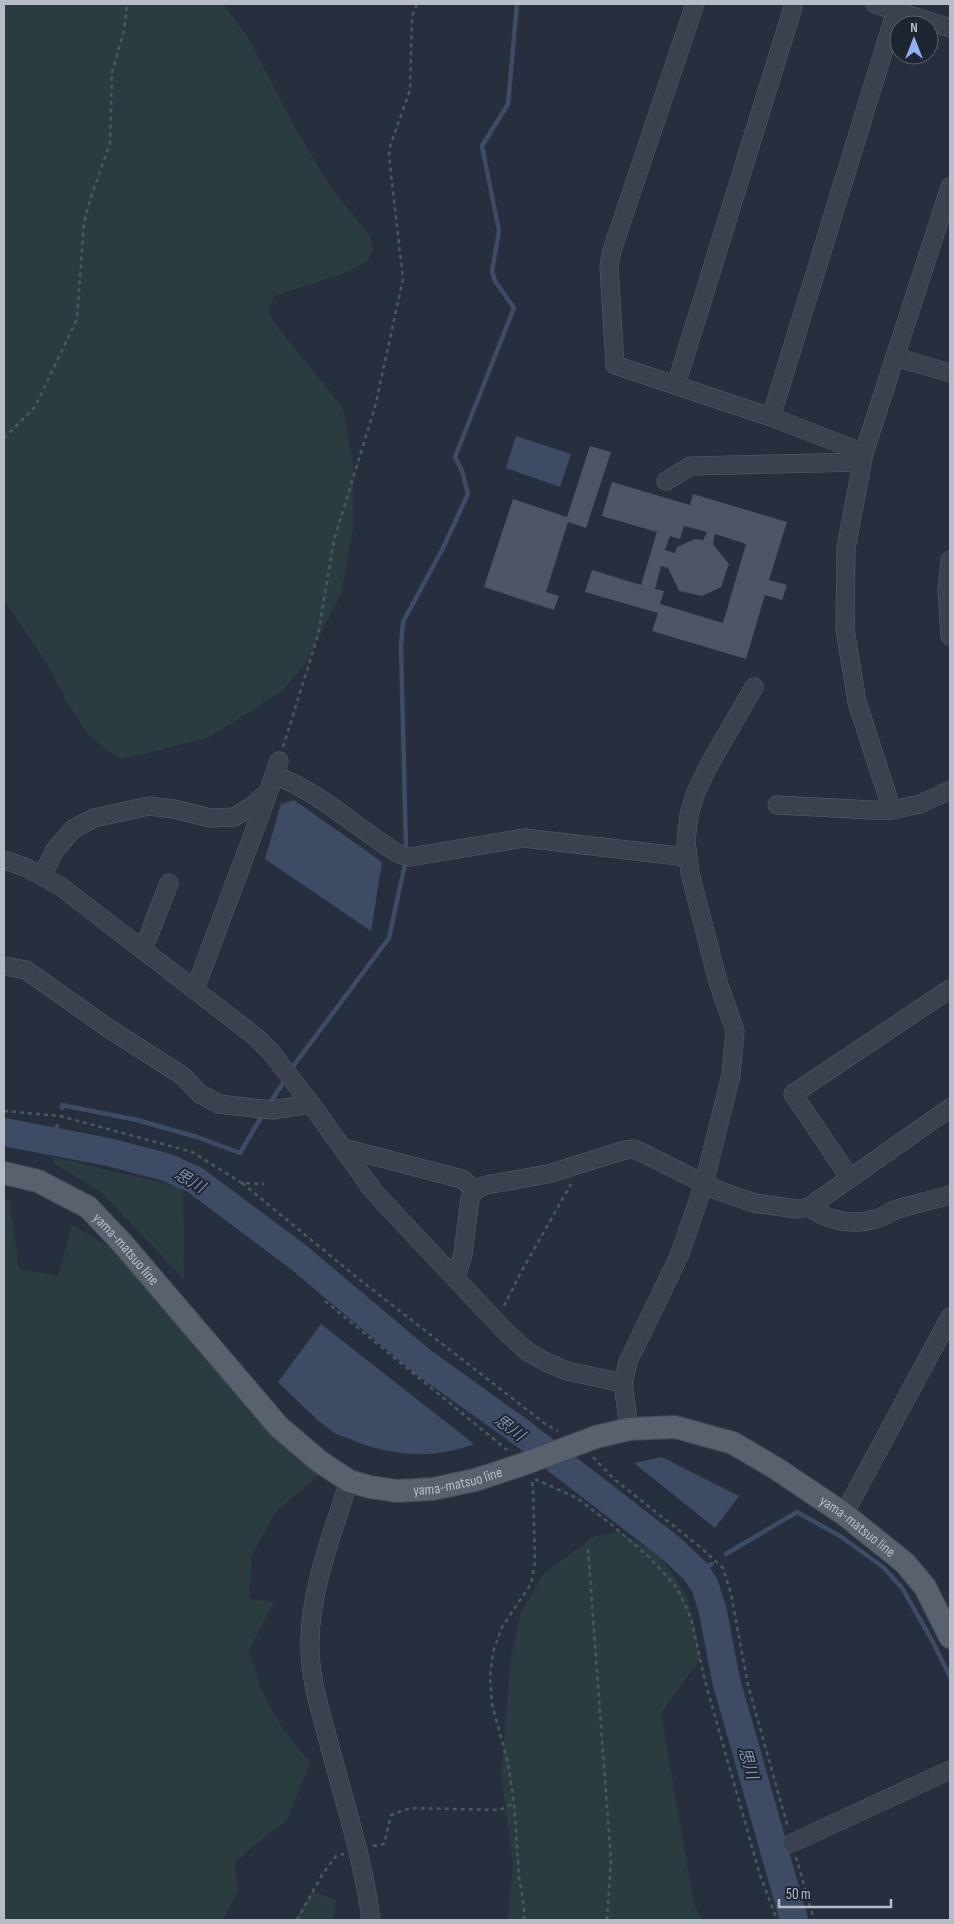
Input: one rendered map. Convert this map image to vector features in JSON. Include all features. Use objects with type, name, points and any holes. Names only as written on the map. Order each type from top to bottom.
[{"type":"main road","name":"yama-matsuo line","points":[[4,1173],[38,1181],[88,1208],[123,1244],[279,1427],[319,1461],[349,1481],[370,1487],[397,1491],[433,1489],[475,1480],[596,1437],[629,1429],[675,1427],[733,1443],[777,1469],[844,1514],[905,1563],[925,1587],[950,1637]]},
{"type":"street","points":[[695,4],[612,250],[609,266],[615,365],[771,417],[863,457]]},
{"type":"street","points":[[676,385],[794,4]]},
{"type":"street","points":[[875,4],[897,8],[950,28]]},
{"type":"street","points":[[771,417],[897,8]]},
{"type":"street","points":[[892,810],[857,702],[844,628],[846,548],[863,457],[950,186]]},
{"type":"street","points":[[896,357],[950,373]]},
{"type":"street","points":[[666,480],[691,466],[863,457]]},
{"type":"street","points":[[950,560],[947,590],[950,636]]},
{"type":"street","points":[[629,1429],[623,1384],[628,1362],[678,1256],[704,1184],[731,1075],[735,1032],[716,972],[687,858],[687,828],[696,792],[709,765],[754,688]]},
{"type":"street","points":[[194,989],[277,768],[290,781],[405,856],[524,838],[687,858]]},
{"type":"street","points":[[777,805],[892,810],[920,804],[950,790]]},
{"type":"street","points":[[42,876],[55,850],[73,829],[94,818],[149,806],[174,809],[210,818],[234,817],[252,807],[268,792]]},
{"type":"street","points":[[4,860],[26,868],[60,886],[256,1037],[311,1104],[374,1192],[528,1352],[567,1371],[623,1384]]},
{"type":"street","points":[[143,950],[169,883]]},
{"type":"street","points":[[4,966],[26,970],[108,1028],[183,1076],[200,1094],[219,1104],[265,1109],[311,1104]]},
{"type":"street","points":[[850,1178],[792,1094],[950,989]]},
{"type":"street","points":[[456,1278],[463,1254],[470,1199],[475,1190],[486,1185],[548,1174],[611,1154],[634,1149],[716,1190],[754,1204],[798,1210],[809,1207],[950,1108]]},
{"type":"street","points":[[343,1148],[462,1179],[475,1190]]},
{"type":"street","points":[[809,1207],[822,1216],[835,1221],[854,1222],[875,1219],[895,1210],[950,1195]]},
{"type":"street","points":[[844,1514],[950,1318]]},
{"type":"street","points":[[349,1481],[318,1587],[312,1616],[310,1646],[316,1699],[357,1850],[371,1920]]},
{"type":"street","points":[[792,1843],[950,1770]]},
{"type":"path","points":[[4,438],[35,407],[77,319],[84,222],[110,143],[112,72],[124,31],[127,4]]},
{"type":"path","points":[[277,768],[318,634],[334,540],[375,407],[403,279],[390,166],[390,149],[410,90],[412,16],[417,4]]},
{"type":"path","points":[[4,1111],[60,1116],[192,1152],[242,1182],[438,1342],[574,1445],[614,1479],[700,1546],[723,1568],[731,1594],[748,1685],[814,1920]]},
{"type":"path","points":[[496,1320],[524,1266],[570,1188],[574,1176],[574,1166]]},
{"type":"path","points":[[242,1182],[264,1184]]},
{"type":"path","points":[[325,1301],[524,1464]]},
{"type":"path","points":[[524,1920],[524,1908],[518,1876],[514,1803],[508,1763],[492,1704],[490,1677],[493,1652],[502,1627],[531,1584],[535,1562],[533,1487],[530,1477],[577,1498],[612,1524],[650,1558],[677,1588],[692,1618],[705,1681],[760,1875],[777,1920]]},
{"type":"path","points":[[588,1549],[611,1861],[607,1920]]},
{"type":"path","points":[[297,1920],[322,1874],[336,1856],[384,1844],[391,1815],[410,1808],[500,1810],[514,1803]]},
{"type":"shaded area","points":[[4,4],[223,4],[247,36],[296,129],[329,185],[370,236],[373,250],[367,261],[348,272],[274,296],[268,312],[279,329],[343,408],[353,465],[353,529],[341,593],[306,663],[283,690],[210,737],[120,759],[89,736],[67,702],[48,665],[4,600]]},
{"type":"shaded area","points":[[53,1157],[183,1188],[184,1279],[101,1192],[53,1163]]},
{"type":"shaded area","points":[[4,1199],[10,1200],[19,1269],[58,1276],[72,1225],[116,1251],[275,1440],[320,1474],[277,1511],[252,1554],[249,1599],[274,1602],[249,1650],[261,1690],[281,1726],[310,1763],[287,1820],[254,1845],[234,1864],[239,1890],[223,1920],[4,1920]]},
{"type":"shaded area","points":[[620,1532],[659,1554],[688,1598],[701,1658],[661,1713],[694,1905],[702,1920],[507,1920],[513,1865],[501,1774],[511,1656],[521,1613],[543,1574],[595,1536]]},
{"type":"shaded area","points":[[311,1891],[336,1900],[333,1920],[295,1920]]},
{"type":"water","points":[[516,436],[571,454],[560,487],[506,468]]},
{"type":"water","points":[[294,800],[382,862],[371,931],[265,859],[281,804]]},
{"type":"water","points":[[321,1324],[474,1444],[443,1452],[411,1454],[365,1445],[343,1437],[325,1426],[278,1382]]},
{"type":"water","points":[[662,1457],[739,1496],[715,1528],[634,1463]]},
{"type":"building","points":[[590,446],[611,452],[586,528],[568,522],[546,592],[559,596],[554,610],[484,587],[513,499],[567,517]]},
{"type":"building","points":[[612,482],[690,505],[693,494],[787,522],[769,580],[787,585],[782,600],[765,595],[746,659],[652,631],[658,613],[585,592],[592,570],[641,585],[657,532],[602,516]],"holes":[[[684,526],[707,532],[703,540],[695,539],[677,547],[675,553],[665,550],[670,536],[680,539]],[[715,534],[746,544],[723,623],[660,604],[664,591],[655,589],[661,566],[668,568],[679,591],[702,596],[721,587],[729,564],[713,544]]]},
{"type":"waterway","points":[[406,851],[401,646],[403,622],[443,548],[468,494],[462,471],[455,457],[514,308],[495,281],[492,271],[499,231],[482,146],[508,104],[517,4]]},
{"type":"waterway","points":[[291,1069],[389,938],[406,859]]},
{"type":"waterway","points":[[269,1105],[286,1078]]},
{"type":"waterway","points":[[62,1108],[62,1105],[137,1120],[197,1137],[240,1153],[263,1114]]},
{"type":"waterway","points":[[54,1142],[57,1126]]},
{"type":"waterway","name":"思川","points":[[4,1132],[108,1152],[166,1167],[195,1180],[297,1256],[423,1362],[522,1433],[672,1549],[696,1572],[705,1586],[713,1612],[726,1680],[794,1920]]},
{"type":"waterway","points":[[726,1554],[797,1512],[840,1536],[883,1567],[902,1588],[933,1642],[950,1677]]},
{"type":"waterway","points":[[696,1572],[712,1564]]}]
